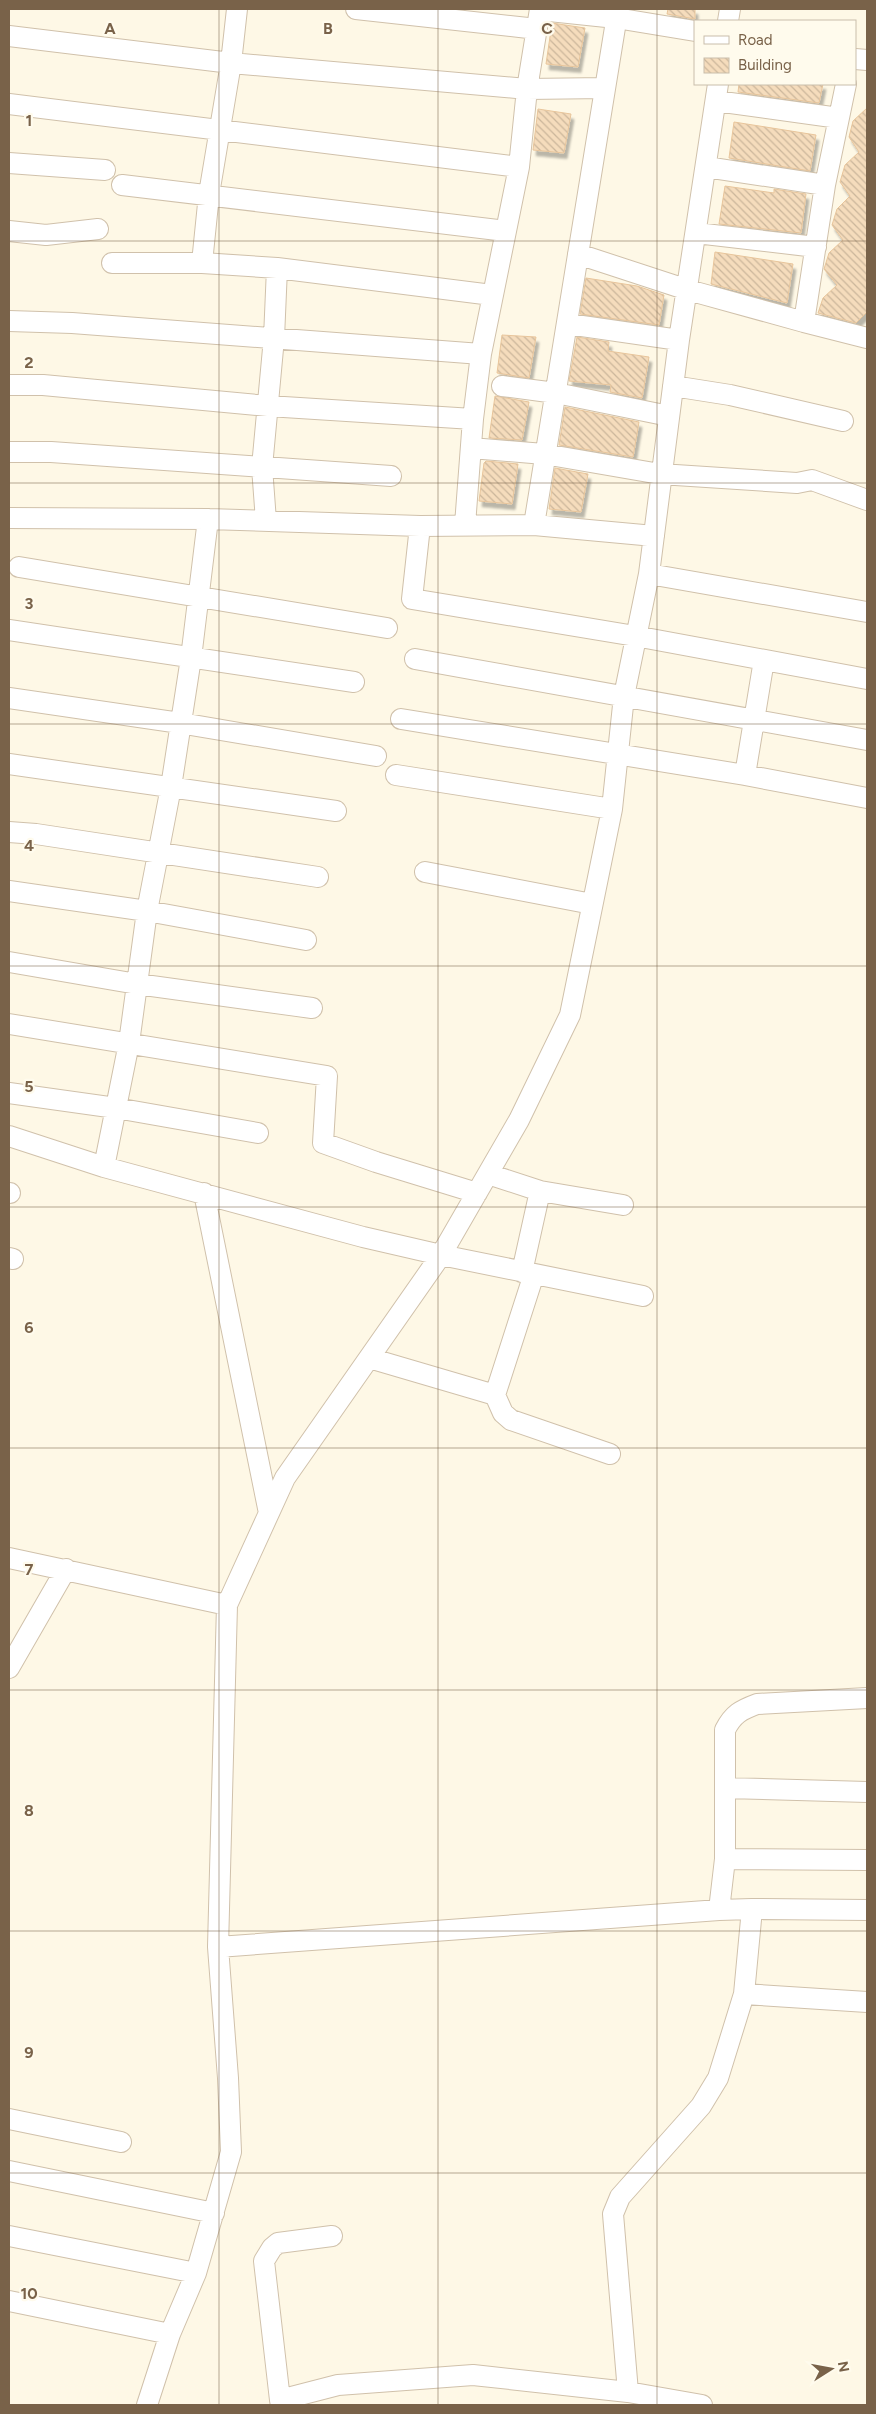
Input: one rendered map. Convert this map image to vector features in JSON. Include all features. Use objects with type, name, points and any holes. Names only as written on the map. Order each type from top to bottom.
[{"type":"street","points":[[202,262],[209,194],[231,63],[237,9]]},
{"type":"street","points":[[369,10],[539,16],[617,13],[694,31]]},
{"type":"street","points":[[534,525],[617,13]]},
{"type":"street","points":[[465,525],[473,419],[481,354],[519,167],[527,89],[539,16]]},
{"type":"street","points":[[9,36],[231,63],[527,89],[605,88]]},
{"type":"street","points":[[804,322],[825,185],[846,85]]},
{"type":"street","points":[[147,2405],[170,2334],[196,2273],[230,2152],[228,2078],[218,1947],[227,1605],[285,1478],[441,1255],[519,1120],[570,1015],[612,809],[624,696],[649,574],[660,474],[717,92],[839,118]]},
{"type":"street","points":[[9,104],[519,167]]},
{"type":"street","points":[[9,163],[105,170]]},
{"type":"street","points":[[706,167],[825,185]]},
{"type":"street","points":[[122,185],[506,231]]},
{"type":"street","points":[[9,231],[46,234],[98,229]]},
{"type":"street","points":[[696,233],[816,247]]},
{"type":"street","points":[[578,254],[688,290],[867,338]]},
{"type":"street","points":[[112,263],[202,262],[277,268],[492,295]]},
{"type":"street","points":[[266,521],[262,467],[274,338],[277,268]]},
{"type":"street","points":[[9,321],[72,323],[481,354]]},
{"type":"street","points":[[568,324],[679,340]]},
{"type":"street","points":[[9,385],[43,385],[268,406],[473,419]]},
{"type":"street","points":[[502,386],[556,393],[669,416]]},
{"type":"street","points":[[673,386],[730,395],[843,420]]},
{"type":"street","points":[[471,448],[544,454],[660,474],[797,483],[812,480],[867,500]]},
{"type":"street","points":[[9,452],[51,452],[391,476]]},
{"type":"street","points":[[9,518],[208,519],[420,526],[534,525],[654,536]]},
{"type":"street","points":[[104,1167],[129,1043],[147,911],[171,787],[191,658],[208,519]]},
{"type":"street","points":[[420,526],[412,599],[635,636],[867,679]]},
{"type":"street","points":[[19,567],[387,628]]},
{"type":"street","points":[[649,574],[867,612]]},
{"type":"street","points":[[9,630],[354,682]]},
{"type":"street","points":[[414,658],[867,740]]},
{"type":"street","points":[[745,775],[764,660]]},
{"type":"street","points":[[9,698],[180,722],[376,756]]},
{"type":"street","points":[[401,719],[745,775],[867,798]]},
{"type":"street","points":[[9,764],[336,811]]},
{"type":"street","points":[[396,775],[612,809]]},
{"type":"street","points":[[9,832],[318,876]]},
{"type":"street","points":[[425,872],[592,904]]},
{"type":"street","points":[[9,890],[147,911],[306,940]]},
{"type":"street","points":[[9,962],[137,984],[312,1008]]},
{"type":"street","points":[[9,1024],[327,1076],[323,1143],[376,1162],[477,1192]]},
{"type":"street","points":[[9,1093],[116,1108],[258,1133]]},
{"type":"street","points":[[9,1136],[104,1167],[363,1237],[441,1255],[643,1296]]},
{"type":"street","points":[[488,1174],[540,1191],[624,1205]]},
{"type":"street","points":[[540,1191],[528,1273],[495,1395],[498,1405],[511,1420],[610,1454]]},
{"type":"street","points":[[204,1193],[269,1513]]},
{"type":"street","points":[[369,1358],[495,1395]]},
{"type":"street","points":[[9,1558],[227,1605]]},
{"type":"street","points":[[9,1668],[15,1646],[66,1570]]},
{"type":"street","points":[[719,1910],[726,1859],[725,1730],[731,1717],[757,1704],[867,1698]]},
{"type":"street","points":[[725,1788],[867,1792]]},
{"type":"street","points":[[726,1859],[867,1860]]},
{"type":"street","points":[[628,2392],[613,2214],[620,2197],[701,2106],[718,2078],[744,1994],[752,1909]]},
{"type":"street","points":[[218,1947],[719,1910],[867,1910]]},
{"type":"street","points":[[744,1994],[867,2002]]},
{"type":"street","points":[[9,2119],[121,2142]]},
{"type":"street","points":[[9,2171],[214,2213]]},
{"type":"street","points":[[9,2236],[196,2273]]},
{"type":"street","points":[[332,2236],[278,2243],[272,2248],[264,2261],[280,2403],[338,2385],[474,2375],[628,2392],[702,2405]]},
{"type":"street","points":[[9,2301],[170,2334]]},
{"type":"building","points":[[668,9],[695,9],[695,19],[667,14]]},
{"type":"building","points":[[552,23],[585,28],[578,67],[546,64]]},
{"type":"building","points":[[739,85],[823,85],[819,103],[738,92]]},
{"type":"building","points":[[867,108],[867,312],[856,323],[818,313],[823,298],[837,285],[824,269],[829,253],[843,240],[832,225],[837,209],[850,196],[840,182],[845,165],[859,152],[849,137],[853,121]]},
{"type":"building","points":[[538,109],[571,114],[564,153],[533,150]]},
{"type":"building","points":[[734,122],[816,135],[810,171],[729,158]]},
{"type":"building","points":[[725,186],[774,193],[774,189],[806,194],[801,233],[719,224]]},
{"type":"building","points":[[715,252],[793,264],[787,303],[711,284]]},
{"type":"building","points":[[586,278],[637,286],[664,295],[659,325],[580,314]]},
{"type":"building","points":[[502,335],[536,337],[529,378],[497,373]]},
{"type":"building","points":[[577,337],[609,342],[608,351],[649,357],[642,398],[610,392],[611,385],[569,381]]},
{"type":"building","points":[[495,396],[529,402],[522,440],[489,438]]},
{"type":"building","points":[[565,407],[639,422],[633,457],[559,445]]},
{"type":"building","points":[[486,461],[518,464],[512,504],[479,501],[484,463]]},
{"type":"building","points":[[555,468],[588,474],[581,512],[549,509]]}]
